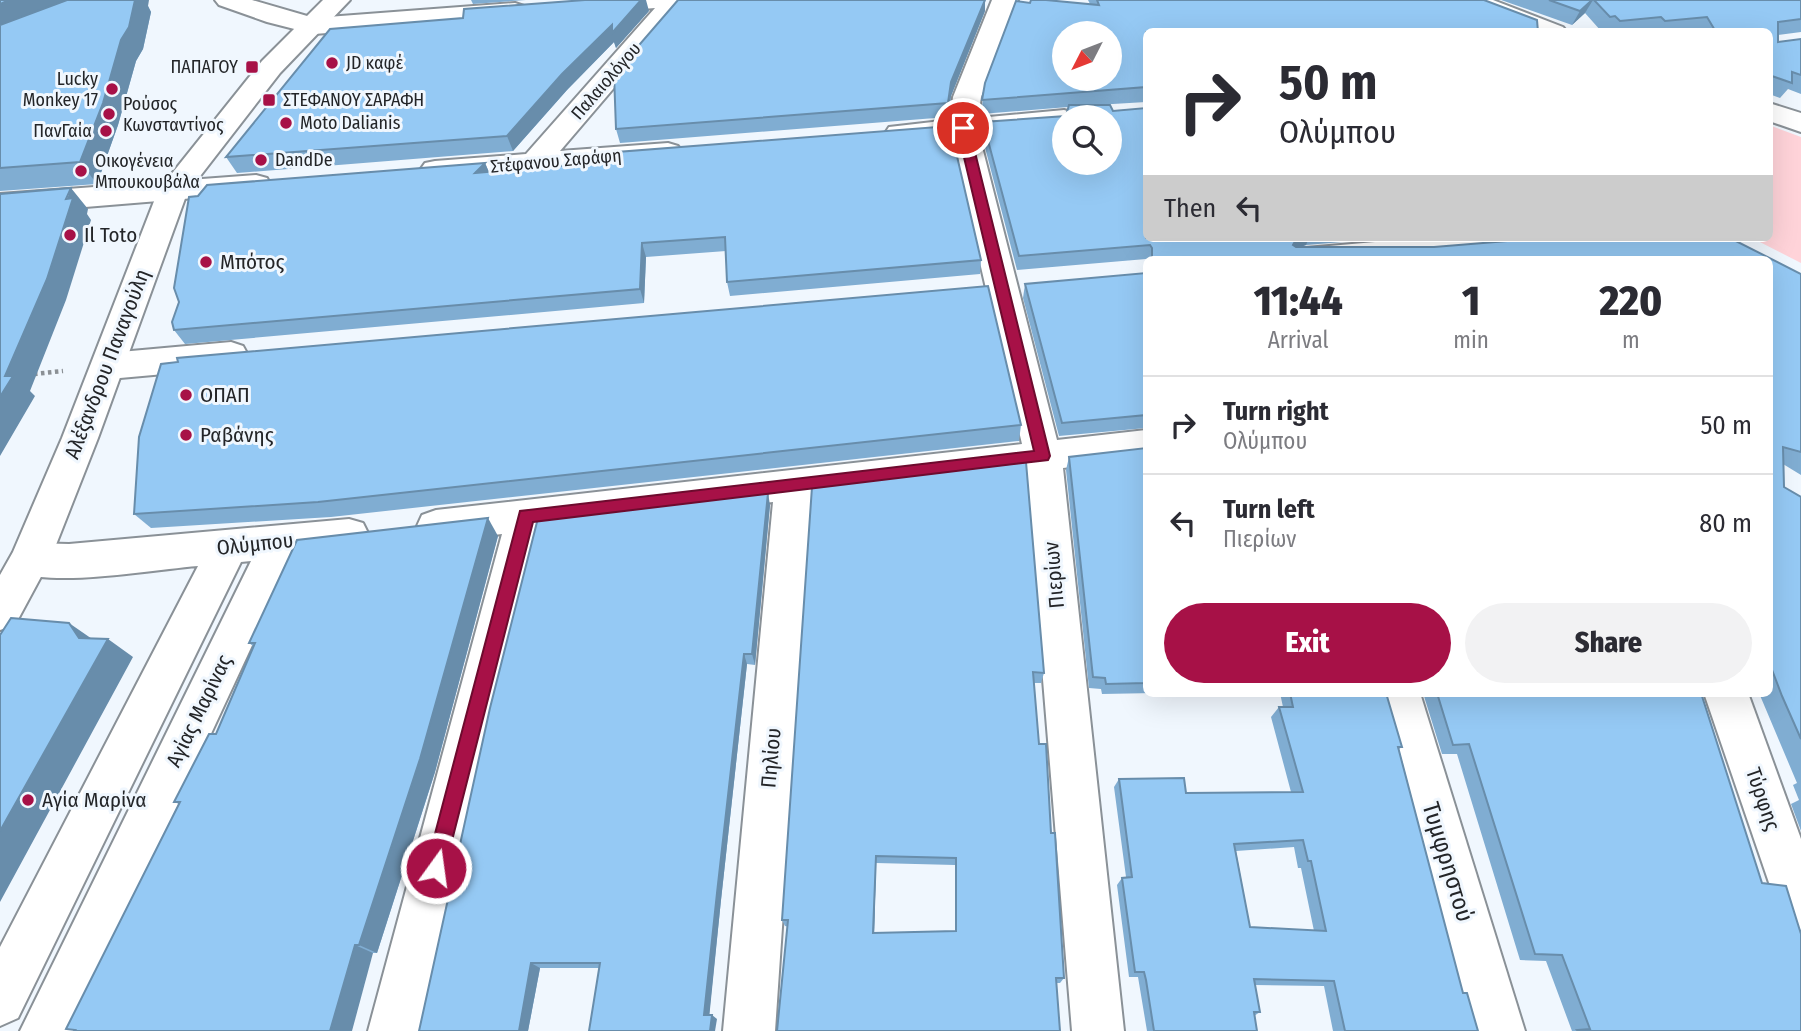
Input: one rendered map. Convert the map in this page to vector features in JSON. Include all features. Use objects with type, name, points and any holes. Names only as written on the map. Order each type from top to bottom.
[{"type":"street","points":[[228,0],[276,17],[325,8],[541,9]]},
{"type":"street","points":[[568,7],[664,0]]},
{"type":"street","name":"Παλαιολόγου","points":[[535,162],[677,0]]},
{"type":"street","points":[[963,128],[967,97],[1005,0]]},
{"type":"street","points":[[1470,0],[1544,28]]},
{"type":"street","name":"Αλέξανδρου Παναγούλη","points":[[0,612],[30,560],[109,366],[173,191],[271,67],[325,8]]},
{"type":"street","points":[[1773,112],[1801,123]]},
{"type":"street","points":[[866,135],[1052,120]]},
{"type":"street","name":"Πιερίων","points":[[963,128],[1043,456],[1098,1031]]},
{"type":"street","name":"Στέφανου Σαράφη","points":[[409,172],[701,149]]},
{"type":"street","points":[[0,204],[284,182]]},
{"type":"street","points":[[1380,256],[1430,254],[1513,242]]},
{"type":"street","points":[[109,366],[264,352]]},
{"type":"street","name":"Ολύμπου","points":[[30,560],[69,561],[396,530],[1143,444]]},
{"type":"street","name":"Πηλίου","points":[[749,1031],[793,485]]},
{"type":"street","points":[[394,1031],[526,516]]},
{"type":"street","name":"Αγίας Μαρίνας","points":[[46,1031],[280,542]]},
{"type":"street","points":[[0,1000],[229,547]]},
{"type":"street","name":"Τυμφρηστού","points":[[1399,697],[1499,1031]]},
{"type":"street","name":"Τύρφης","points":[[1727,697],[1801,906]]},
{"type":"path","points":[[27,374],[109,366]]},
{"type":"shaded area","points":[[1773,126],[1801,137],[1801,263],[1760,242],[1773,242]]},
{"type":"building","points":[[67,0],[135,0],[129,27],[121,40],[103,103],[80,162],[0,168],[0,25]]},
{"type":"building","points":[[585,0],[641,0],[612,33],[612,25],[562,74],[507,136],[226,157],[330,29],[463,18],[464,9]]},
{"type":"building","points":[[678,0],[985,0],[951,82],[948,103],[616,129],[614,74]]},
{"type":"building","points":[[1031,0],[1046,0],[1099,5],[1097,0],[1484,0],[1537,20],[1538,28],[1143,28],[1143,87],[1122,89],[1122,21],[1052,21],[1052,91],[1096,91],[982,100],[985,83],[1016,1],[1030,3]]},
{"type":"building","points":[[1549,0],[1592,0],[1580,11]]},
{"type":"building","points":[[1594,0],[1801,0],[1801,19],[1778,22],[1778,42],[1801,39],[1801,75],[1792,72],[1792,83],[1773,76],[1773,28],[1714,28],[1707,17],[1665,21],[1661,17],[1620,21],[1615,16],[1610,17]]},
{"type":"building","points":[[1143,108],[1143,242],[1295,242],[1293,245],[1296,247],[1434,247],[1495,242],[1738,242],[1766,256],[1152,256],[1150,245],[1019,256],[983,122],[1052,117],[1052,175],[1122,175],[1122,110]]},
{"type":"building","points":[[950,126],[981,260],[727,282],[725,237],[642,243],[640,289],[174,330],[172,322],[179,302],[174,288],[189,197],[198,196],[207,185],[485,163],[475,173],[618,161],[617,152]]},
{"type":"building","points":[[71,188],[66,199],[73,198],[47,279],[5,376],[13,376],[0,397],[0,194]]},
{"type":"building","points":[[1773,260],[1801,274],[1801,452],[1783,447],[1784,487],[1801,497],[1801,739],[1773,672]]},
{"type":"building","points":[[1143,273],[1143,415],[1062,423],[1025,284]]},
{"type":"building","points":[[988,286],[1021,425],[318,502],[134,514],[139,437],[161,364],[178,362],[177,358]]},
{"type":"building","points":[[1143,448],[1143,683],[1106,684],[1105,678],[1093,677],[1069,457]]},
{"type":"building","points":[[1026,462],[1044,673],[1033,672],[1039,744],[1046,744],[1051,833],[1055,833],[1064,978],[1056,978],[1060,1031],[777,1031],[788,920],[782,920],[812,487]],"holes":[[[876,856],[956,858],[956,931],[873,933]]]},
{"type":"building","points":[[768,493],[752,654],[744,654],[717,893],[704,1015],[712,1015],[710,1031],[589,1031],[600,963],[531,963],[519,1031],[419,1031],[490,708],[538,518]]},
{"type":"building","points":[[488,518],[420,759],[359,945],[355,945],[330,1031],[66,1029],[180,802],[174,802],[209,734],[216,734],[255,643],[249,643],[297,540]]},
{"type":"building","points":[[11,618],[69,623],[79,638],[108,639],[0,831],[0,635]]},
{"type":"building","points":[[1291,697],[1387,697],[1463,993],[1467,993],[1478,1031],[1345,1031],[1334,981],[1254,979],[1260,1012],[1254,1012],[1257,1031],[1154,1031],[1144,972],[1135,972],[1122,878],[1132,877],[1119,779],[1184,778],[1186,793],[1303,792],[1279,707],[1293,707]],"holes":[[[1303,840],[1308,861],[1311,861],[1326,931],[1250,927],[1234,844]]]},
{"type":"building","points":[[1438,697],[1702,697],[1762,883],[1786,886],[1801,934],[1801,1031],[1578,1031],[1590,1029],[1562,955],[1535,954],[1469,744],[1453,745]]},
{"type":"place","name":"JD καφέ","points":[[332,63]]},
{"type":"place","name":"ΠΑΠΑΓΟΥ","points":[[252,67]]},
{"type":"place","name":"Lucky Monkey 17","points":[[112,89]]},
{"type":"place","name":"ΣΤΕΦΑΝΟΥ ΣΑΡΑΦΗ","points":[[269,100]]},
{"type":"place","name":"Ρούσος Κωνσταντίνος","points":[[109,114]]},
{"type":"place","name":"Moto Dalianis","points":[[286,123]]},
{"type":"place","name":"ΠανΓαία","points":[[106,131]]},
{"type":"place","name":"DandDe","points":[[261,160]]},
{"type":"place","name":"Οικογένεια Μπουκουβάλα","points":[[81,171]]},
{"type":"place","name":"Il Toto","points":[[70,235]]},
{"type":"place","name":"Μπότος","points":[[206,262]]},
{"type":"place","name":"ΟΠΑΠ","points":[[186,395]]},
{"type":"place","name":"Ραβάνης","points":[[186,435]]},
{"type":"place","name":"Αγία Μαρίνα","points":[[28,800]]},
{"type":"route","points":[[436,868],[526,516],[1043,456],[963,128]]}]
